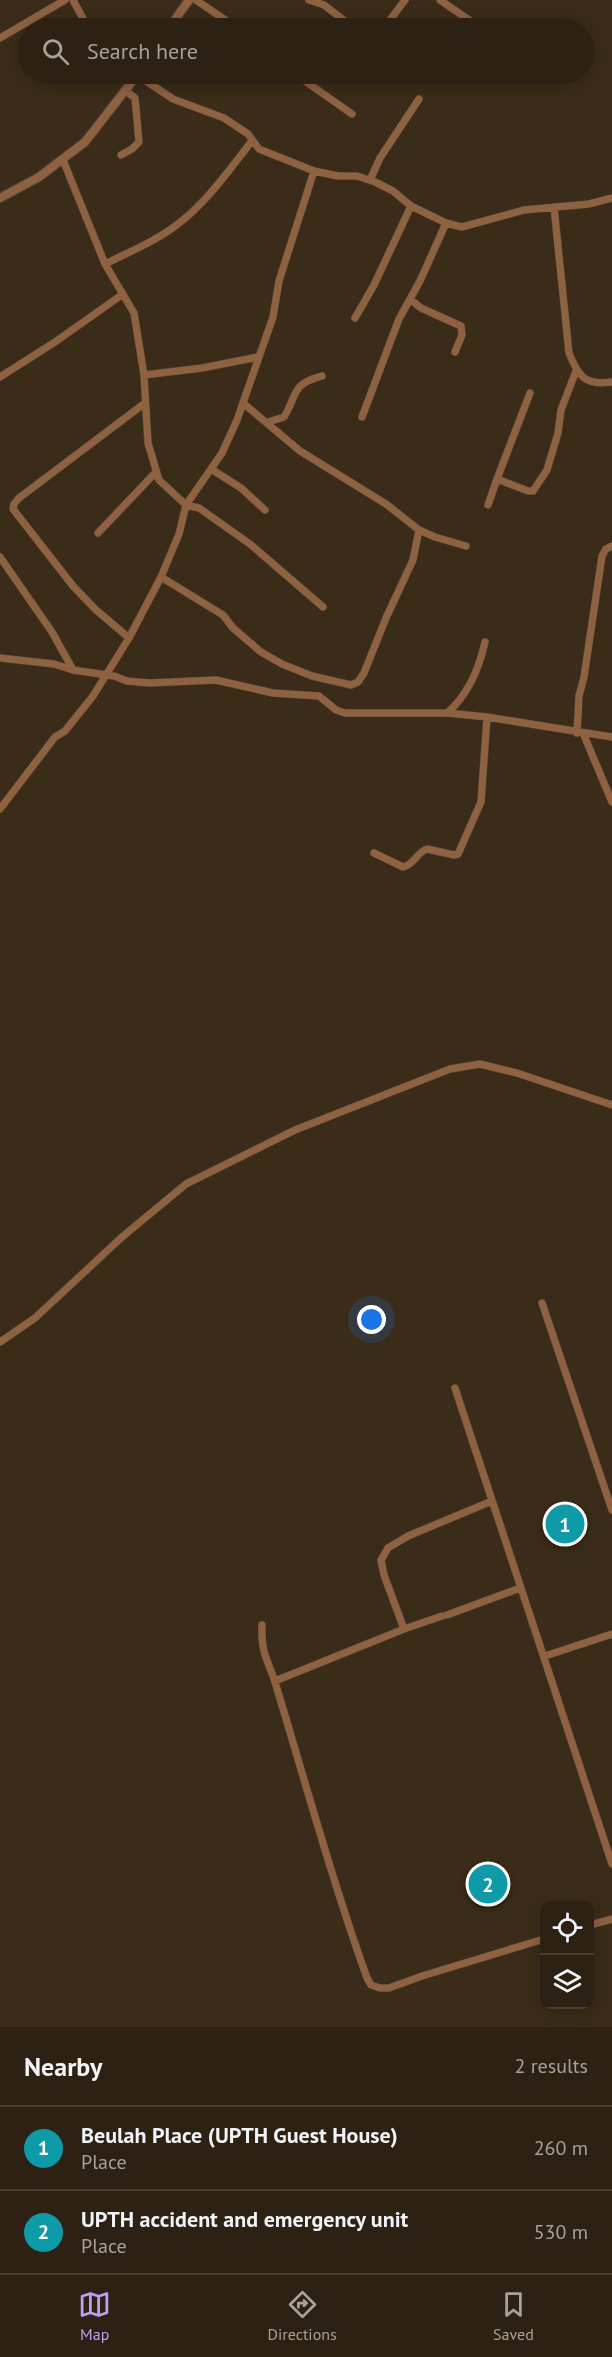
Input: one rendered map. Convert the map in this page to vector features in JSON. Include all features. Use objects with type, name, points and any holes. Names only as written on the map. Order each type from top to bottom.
[{"type":"street","points":[[34,18],[64,0]]},
{"type":"street","points":[[73,0],[83,18]]},
{"type":"street","points":[[176,18],[189,0]]},
{"type":"street","points":[[196,0],[222,18]]},
{"type":"street","points":[[309,0],[324,5],[341,18]]},
{"type":"street","points":[[392,18],[405,0]]},
{"type":"street","points":[[440,0],[466,18]]},
{"type":"street","points":[[0,38],[18,27]]},
{"type":"street","points":[[121,155],[139,142],[135,98],[126,84]]},
{"type":"street","points":[[0,198],[39,177],[85,142],[130,84]]},
{"type":"street","points":[[151,84],[173,99],[224,118],[248,134],[259,149],[274,156],[314,171],[370,180],[393,191],[411,206],[446,223],[462,227],[524,210],[589,204],[612,198]]},
{"type":"street","points":[[309,84],[352,114]]},
{"type":"street","points":[[370,180],[380,158],[419,99]]},
{"type":"street","points":[[105,264],[178,224],[209,194],[252,141]]},
{"type":"street","points":[[63,160],[105,264],[134,313],[144,375],[148,443],[159,480],[186,505],[199,508],[250,544],[323,607]]},
{"type":"street","points":[[0,809],[55,737],[65,731],[93,696],[129,638],[161,577],[179,534],[186,505],[222,453],[243,404],[273,317],[279,281],[314,171]]},
{"type":"street","points":[[355,318],[374,285],[411,206]]},
{"type":"street","points":[[554,207],[569,352],[576,371],[583,377],[593,381],[612,382]]},
{"type":"street","points":[[362,417],[386,350],[446,223]]},
{"type":"street","points":[[0,377],[123,294]]},
{"type":"street","points":[[410,299],[421,308],[461,326],[462,335],[455,352]]},
{"type":"street","points":[[144,375],[202,368],[258,357]]},
{"type":"street","points":[[497,479],[528,491],[533,490],[542,479],[551,459],[561,410],[576,371]]},
{"type":"street","points":[[268,422],[284,417],[300,385],[307,380],[322,376]]},
{"type":"street","points":[[488,505],[530,393]]},
{"type":"street","points":[[129,638],[72,586],[13,509],[19,498],[145,403]]},
{"type":"street","points":[[243,404],[268,422],[300,451],[386,504],[419,530],[466,546]]},
{"type":"street","points":[[211,470],[241,488],[265,510]]},
{"type":"street","points":[[98,533],[156,472]]},
{"type":"street","points":[[161,577],[223,615],[233,628],[261,652],[282,664],[312,676],[351,685],[358,682],[364,673],[413,560],[419,530]]},
{"type":"street","points":[[612,546],[606,549],[602,556],[584,677],[579,696],[580,733],[612,802]]},
{"type":"street","points":[[0,557],[52,632],[73,670]]},
{"type":"street","points":[[447,713],[456,705],[475,674],[485,642]]},
{"type":"street","points":[[0,658],[54,664],[127,681],[149,683],[216,680],[273,693],[320,696],[336,710],[345,713],[447,713],[488,717],[612,737]]},
{"type":"street","points":[[374,853],[403,867],[410,865],[423,850],[427,849],[458,854],[481,802],[488,717]]},
{"type":"street","points":[[0,1342],[35,1318],[122,1237],[186,1184],[294,1130],[450,1069],[480,1064],[517,1073],[612,1105]]},
{"type":"street","points":[[542,1303],[612,1510]]},
{"type":"street","points":[[455,1388],[612,1864]]},
{"type":"street","points":[[404,1629],[384,1575],[381,1560],[388,1548],[408,1536],[492,1501]]},
{"type":"street","points":[[275,1682],[404,1629],[520,1588]]},
{"type":"street","points":[[262,1625],[262,1648],[275,1682],[324,1853],[366,1978],[371,1985],[389,1989],[422,1976],[540,1940]]},
{"type":"street","points":[[545,1656],[612,1634]]},
{"type":"street","points":[[594,1924],[612,1918]]},
{"type":"place","name":"Beulah Place (UPTH Guest House)","points":[[565,1524]]},
{"type":"place","name":"UPTH accident and emergency unit","points":[[488,1884]]}]
